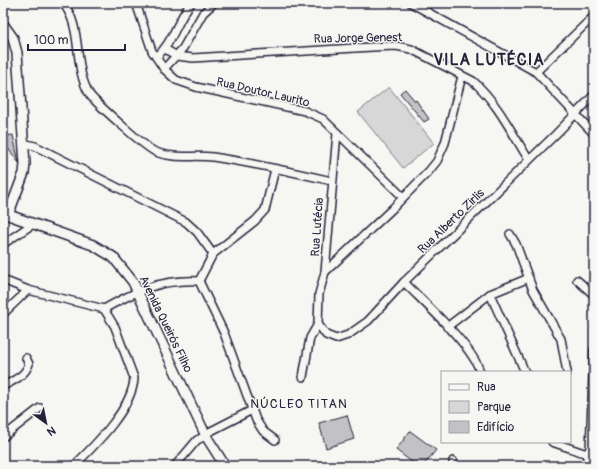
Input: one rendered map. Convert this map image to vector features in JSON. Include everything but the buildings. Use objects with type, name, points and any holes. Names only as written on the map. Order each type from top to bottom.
[{"type":"main road","points":[[3,24],[13,38],[17,53],[25,169],[5,214]]},
{"type":"main road","name":"Avenida Queirós Filho","points":[[5,214],[101,250],[120,264],[128,273],[138,291],[206,436],[225,466]]},
{"type":"street","points":[[63,3],[69,11],[74,23],[81,67],[90,95],[140,141],[156,152],[212,157],[332,181]]},
{"type":"street","name":"Rua Doutor Laurito","points":[[136,3],[149,45],[164,69],[181,83],[305,111],[323,119],[403,197]]},
{"type":"street","points":[[156,57],[165,49],[191,3]]},
{"type":"street","points":[[164,69],[177,56],[203,13],[214,3]]},
{"type":"street","points":[[411,3],[536,72],[576,112],[594,134]]},
{"type":"street","points":[[536,72],[594,16]]},
{"type":"street","name":"Rua Jorge Genest","points":[[165,49],[177,56],[193,58],[401,46],[411,49],[462,76],[480,88],[492,102],[529,160]]},
{"type":"street","points":[[325,272],[429,171],[441,154],[453,116],[462,76]]},
{"type":"street","name":"Rua Alberto Zirlis","points":[[318,324],[326,335],[336,339],[348,335],[374,314],[404,282],[594,95]]},
{"type":"street","name":"Rua Lutécia","points":[[318,324],[319,294],[325,272],[337,132]]},
{"type":"street","points":[[23,143],[35,146],[186,222],[197,232],[213,254]]},
{"type":"street","points":[[199,281],[213,254],[255,221],[265,210],[275,169]]},
{"type":"street","points":[[3,244],[33,224]]},
{"type":"street","points":[[510,234],[516,244],[529,278],[543,308],[561,339],[567,371]]},
{"type":"street","points":[[447,327],[490,294],[529,278]]},
{"type":"street","points":[[3,280],[28,290],[104,309],[138,291],[161,284],[199,281]]},
{"type":"street","points":[[577,280],[594,295]]},
{"type":"street","points":[[199,281],[224,333],[256,420],[263,431],[275,440]]},
{"type":"street","points":[[404,282],[474,357],[480,371]]},
{"type":"street","points":[[3,314],[28,290]]},
{"type":"street","points":[[490,294],[526,371]]},
{"type":"street","points":[[74,466],[87,453],[115,419],[132,391],[134,384],[134,378],[116,327],[104,309]]},
{"type":"street","points":[[303,377],[310,338],[318,324]]},
{"type":"street","points":[[587,466],[587,454],[590,448],[594,350]]},
{"type":"street","points":[[3,386],[19,378],[25,371],[29,364],[26,358]]},
{"type":"street","points":[[4,437],[40,408]]},
{"type":"street","points":[[175,466],[197,440],[206,436],[209,432],[252,410]]},
{"type":"street","points":[[555,443],[587,454]]},
{"type":"green space","points":[[389,87],[434,143],[403,168],[358,112]]},
{"type":"district","name":"VILA LUTÉCIA","points":[[489,59]]},
{"type":"district","name":"NÚCLEO TITAN","points":[[299,403]]}]
